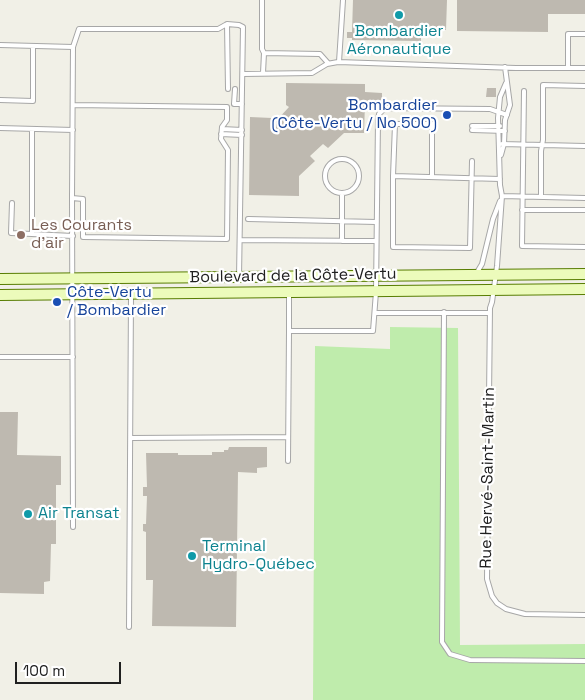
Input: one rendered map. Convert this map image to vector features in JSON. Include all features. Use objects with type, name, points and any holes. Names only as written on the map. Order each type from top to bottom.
[{"type":"street","name":"Boulevard de la Côte-Vertu","points":[[0,279],[585,274]]},
{"type":"street","name":"Boulevard de la Côte-Vertu","points":[[0,295],[585,289]]},
{"type":"lane","points":[[262,0],[263,73]]},
{"type":"lane","points":[[339,62],[343,0]]},
{"type":"lane","points":[[227,24],[228,89]]},
{"type":"lane","points":[[73,526],[73,47],[79,29],[218,30],[227,24],[239,25],[243,29],[238,277]]},
{"type":"lane","points":[[568,68],[568,34],[585,34]]},
{"type":"lane","points":[[0,45],[73,47]]},
{"type":"lane","points":[[0,100],[33,101],[33,46]]},
{"type":"lane","points":[[264,53],[320,54],[328,63]]},
{"type":"lane","points":[[243,74],[312,73],[328,63],[339,62],[585,68]]},
{"type":"lane","points":[[500,158],[504,144],[510,101],[505,67]]},
{"type":"lane","points":[[500,158],[498,128],[500,97],[506,83]]},
{"type":"lane","points":[[541,197],[544,85],[585,86]]},
{"type":"lane","points":[[235,89],[234,104],[242,104]]},
{"type":"lane","points":[[524,92],[522,246],[585,247]]},
{"type":"lane","points":[[72,198],[83,199],[83,237],[227,239],[228,150],[222,140],[221,132],[227,120],[227,107],[73,105]]},
{"type":"lane","points":[[289,331],[373,331],[376,292],[378,120],[381,112],[388,108],[490,109],[507,115]]},
{"type":"lane","points":[[432,177],[432,124],[395,124],[393,246],[470,248],[472,161]]},
{"type":"lane","points":[[0,128],[73,130]]},
{"type":"lane","points":[[472,128],[505,128]]},
{"type":"lane","points":[[32,129],[32,234]]},
{"type":"lane","points":[[221,132],[242,133]]},
{"type":"lane","points":[[498,144],[585,146]]},
{"type":"lane","name":"Rue Hervé-Saint-Martin","points":[[500,158],[502,196],[490,313],[486,570],[489,588],[492,596],[498,603],[514,612],[535,615],[585,615]]},
{"type":"lane","points":[[345,160],[355,165],[359,175],[356,186],[348,192],[342,193],[332,190],[326,180],[327,169],[330,164],[345,160]]},
{"type":"lane","points":[[393,176],[500,179]]},
{"type":"lane","points":[[342,193],[342,241]]},
{"type":"lane","points":[[475,275],[482,264],[493,219],[502,196],[585,198]]},
{"type":"lane","points":[[12,203],[11,233],[73,236]]},
{"type":"lane","points":[[522,210],[585,210]]},
{"type":"lane","points":[[248,219],[376,222]]},
{"type":"lane","points":[[240,240],[376,241]]},
{"type":"lane","points":[[288,461],[289,292]]},
{"type":"lane","points":[[130,627],[131,294]]},
{"type":"lane","points":[[444,312],[442,642],[450,654],[470,660],[585,661]]},
{"type":"lane","points":[[375,313],[490,313]]},
{"type":"lane","points":[[0,357],[73,357]]},
{"type":"lane","points":[[131,438],[288,437]]},
{"type":"green space","points":[[390,327],[458,328],[460,645],[585,644],[585,700],[313,700],[315,346],[390,349]]},
{"type":"building","name":"Bombardier Aéronautique","points":[[353,0],[447,0],[446,30],[424,30],[424,36],[421,36],[421,41],[352,40],[352,38],[347,38],[347,32],[352,32]]},
{"type":"building","name":"Bombardier Aéronautique","points":[[457,0],[585,0],[585,14],[548,14],[548,32],[457,31]]},
{"type":"building","name":"Bombardier Aéronautique","points":[[286,83],[365,84],[365,92],[382,93],[382,104],[365,103],[364,133],[344,133],[328,148],[323,144],[310,156],[315,161],[299,176],[299,196],[249,195],[250,117],[272,118],[276,121],[289,107],[286,105]]},
{"type":"building","points":[[487,88],[496,88],[496,97],[486,97]]},
{"type":"building","name":"Air Transat","points":[[0,412],[18,412],[17,455],[61,456],[61,485],[56,485],[56,544],[51,544],[50,581],[44,582],[44,594],[0,593]]},
{"type":"building","name":"Terminal Hydro-Québec","points":[[229,447],[267,447],[267,467],[257,468],[257,473],[238,472],[236,627],[152,626],[153,580],[146,580],[146,532],[143,531],[143,524],[146,524],[147,496],[143,496],[143,487],[147,487],[146,453],[212,455],[212,452],[224,452]]},
{"type":"place","name":"Bombardier Aéronautique","points":[[399,15]]},
{"type":"place","name":"Bombardier (Côte-Vertu / No 500)","points":[[447,115]]},
{"type":"place","name":"Les Courants d'air","points":[[21,235]]},
{"type":"place","name":"Côte-Vertu / Bombardier","points":[[57,302]]},
{"type":"place","name":"Air Transat","points":[[28,514]]},
{"type":"place","name":"Terminal Hydro-Québec","points":[[192,556]]}]
